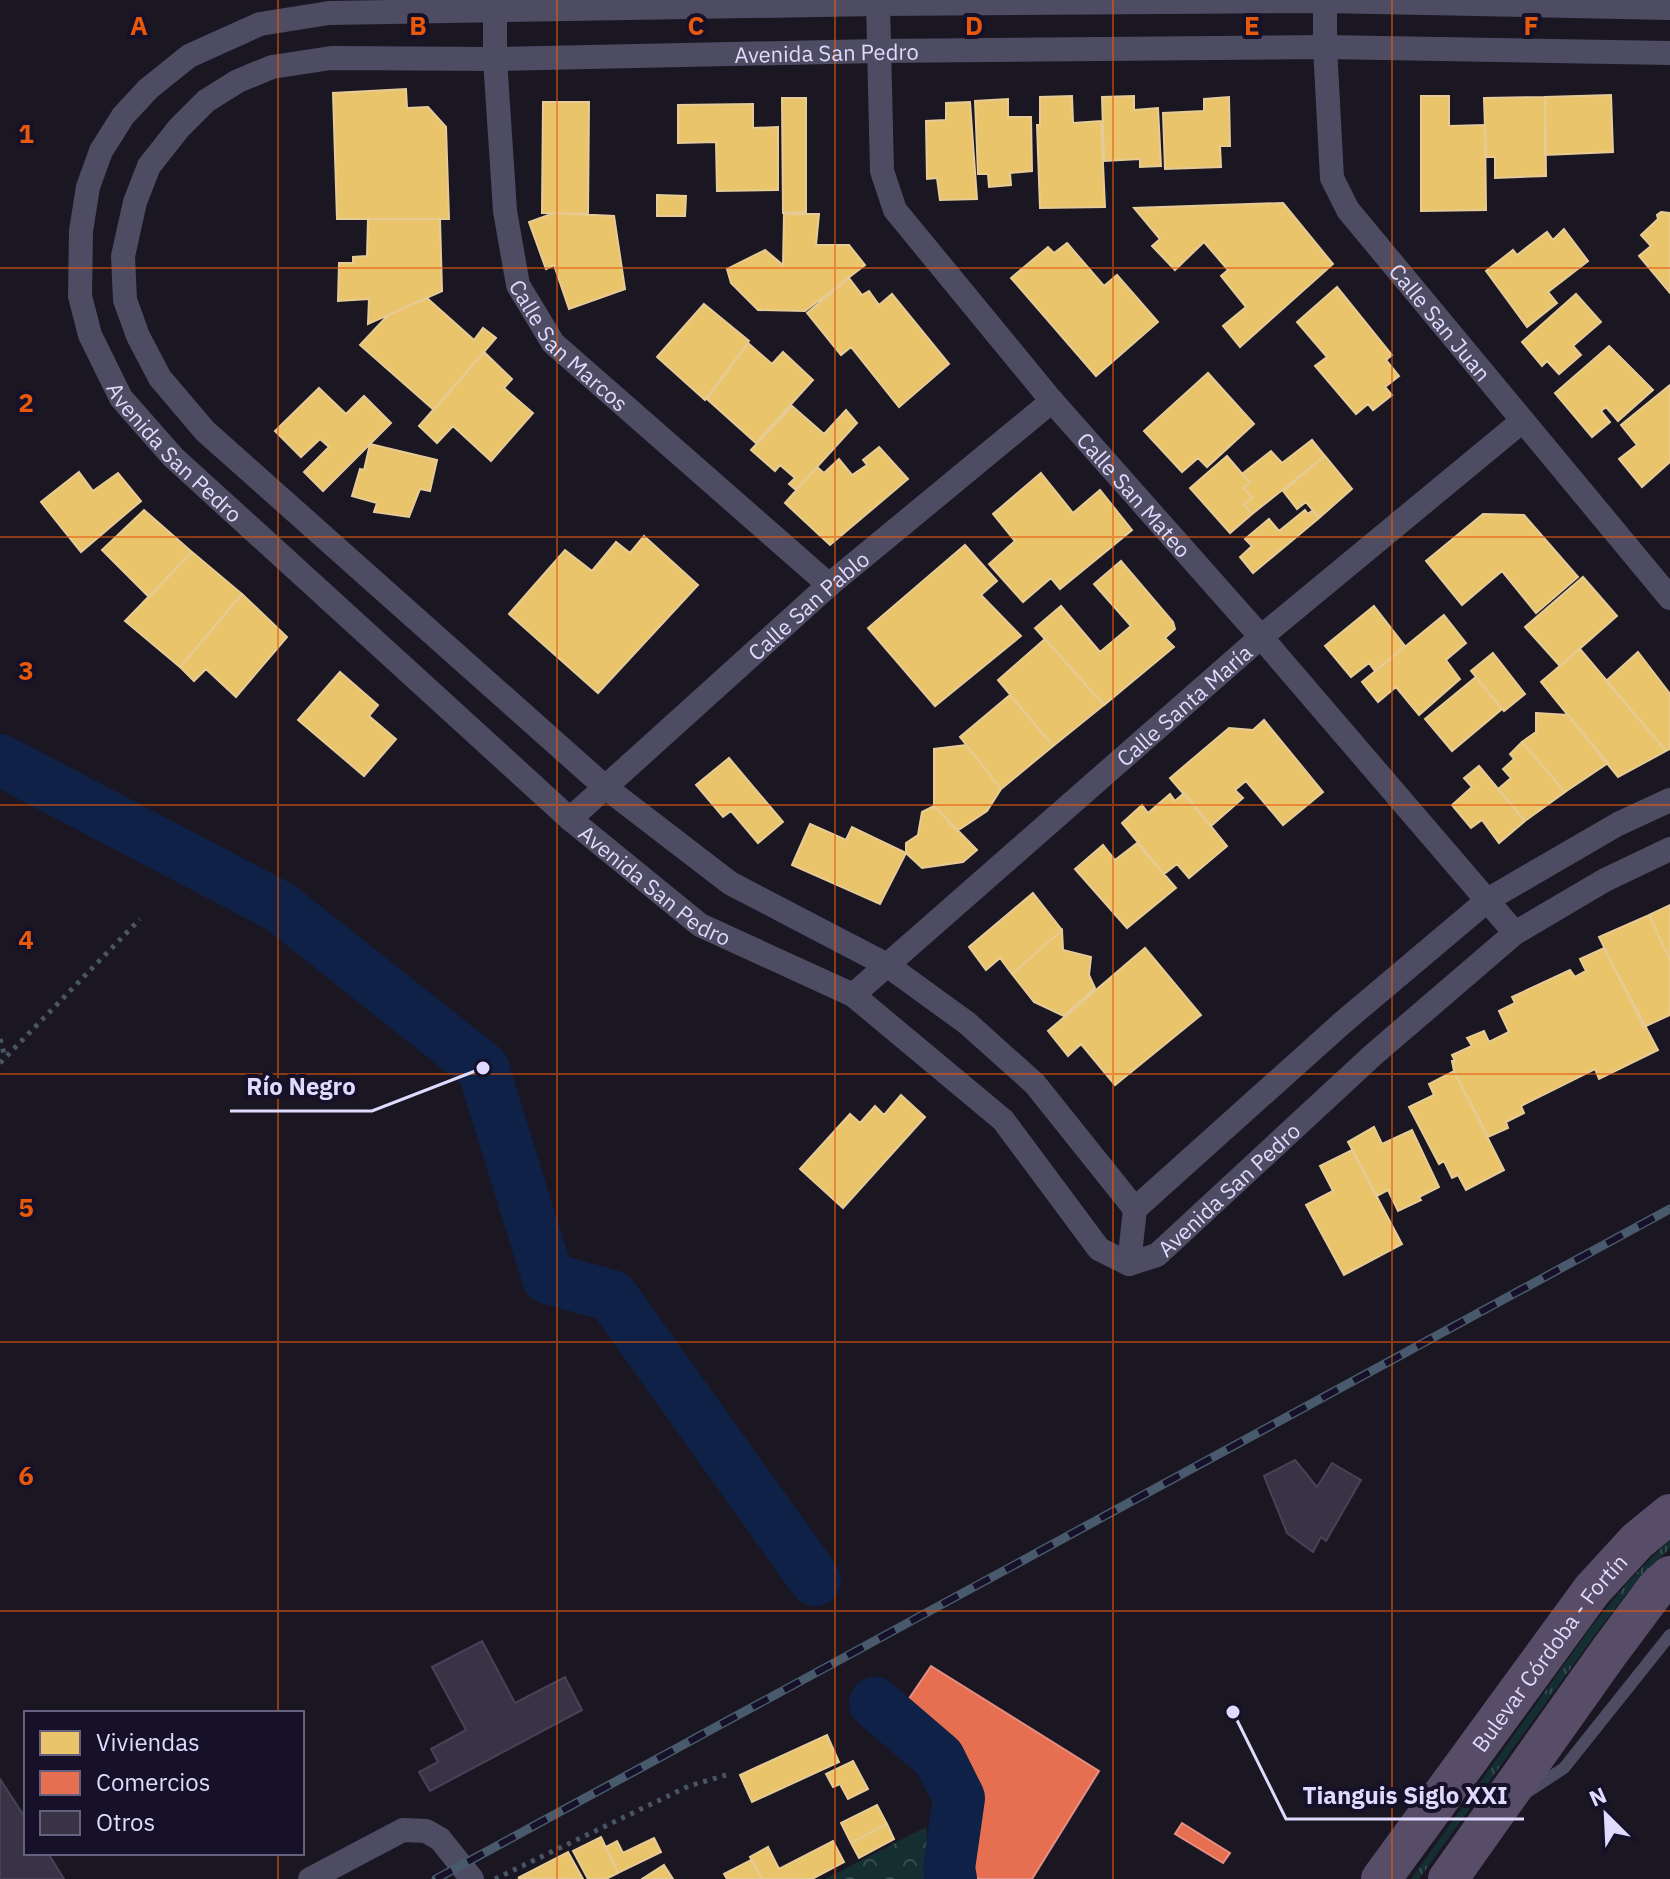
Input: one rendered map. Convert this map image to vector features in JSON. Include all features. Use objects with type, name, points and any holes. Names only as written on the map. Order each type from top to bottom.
[{"type":"main road","name":"Bulevar Córdoba - Fortín","points":[[1381,1879],[1592,1590],[1637,1541],[1670,1514]]},
{"type":"main road","name":"Bulevar Córdoba - Fortín","points":[[1448,1879],[1609,1652],[1656,1589],[1670,1576]]},
{"type":"street","name":"Avenida San Pedro","points":[[1670,8],[1325,1],[878,4],[329,13],[260,24],[189,56],[148,89],[123,116],[101,151],[88,187],[81,231],[80,296],[90,335],[121,398],[173,457],[570,819],[700,925],[853,995],[1003,1120],[1099,1249],[1129,1264],[1157,1255],[1373,1055],[1515,933],[1605,880],[1670,849]]},
{"type":"street","name":"Calle San Juan","points":[[1325,1],[1332,178],[1348,210],[1670,598]]},
{"type":"street","name":"Calle San Mateo","points":[[878,4],[882,171],[895,210],[1052,401],[1261,637],[1489,899],[1515,933]]},
{"type":"street","name":"Calle San Marcos","points":[[495,10],[495,59],[505,211],[518,285],[553,343],[829,585]]},
{"type":"street","name":"Avenida San Pedro","points":[[1670,53],[1325,47],[877,51],[495,59],[331,58],[272,67],[238,81],[206,101],[179,128],[149,166],[135,202],[123,256],[125,300],[138,336],[160,378],[205,431],[605,787],[730,883],[887,965],[967,1023],[1035,1084],[1135,1209],[1341,1024],[1489,899],[1618,824],[1670,800]]},
{"type":"street","name":"Calle San Pablo","points":[[570,819],[829,585],[1052,401]]},
{"type":"street","name":"Calle Santa María","points":[[853,995],[1261,637],[1521,422]]},
{"type":"street","points":[[1129,1264],[1135,1209]]},
{"type":"street","points":[[310,1879],[403,1830],[426,1831],[440,1839],[469,1875]]},
{"type":"lane","points":[[1499,1809],[1564,1768],[1670,1635]]},
{"type":"path","points":[[3,1060],[140,919]]},
{"type":"path","points":[[0,1039],[3,1060]]},
{"type":"path","points":[[494,1879],[689,1786],[726,1775]]},
{"type":"green space","points":[[1670,1539],[1670,1548],[1631,1588],[1597,1632],[1419,1879],[1411,1879],[1591,1627],[1626,1584]]},
{"type":"green space","points":[[926,1827],[930,1879],[825,1879]]},
{"type":"building: Viviendas","points":[[406,89],[407,108],[428,107],[446,127],[449,219],[337,219],[333,93]]},
{"type":"building: Viviendas","points":[[1611,95],[1613,152],[1545,155],[1545,97]]},
{"type":"building: Viviendas","points":[[1072,96],[1073,123],[1101,121],[1105,207],[1040,208],[1037,125],[1040,125],[1040,97]]},
{"type":"building: Viviendas","points":[[1134,96],[1134,110],[1158,108],[1161,166],[1140,167],[1140,159],[1104,161],[1102,97]]},
{"type":"building: Viviendas","points":[[1421,96],[1449,96],[1449,126],[1485,125],[1486,210],[1421,211]]},
{"type":"building: Viviendas","points":[[1229,97],[1230,146],[1220,146],[1221,167],[1165,169],[1163,113],[1204,111],[1204,99]]},
{"type":"building: Viviendas","points":[[1545,97],[1546,176],[1495,178],[1495,157],[1486,157],[1484,98]]},
{"type":"building: Viviendas","points":[[782,98],[806,98],[806,212],[783,213]]},
{"type":"building: Viviendas","points":[[1008,99],[1008,117],[1031,117],[1032,171],[1010,173],[1011,185],[989,187],[988,174],[978,174],[975,101]]},
{"type":"building: Viviendas","points":[[543,102],[589,102],[588,214],[542,213]]},
{"type":"building: Viviendas","points":[[970,102],[977,199],[940,200],[937,178],[927,179],[926,121],[946,120],[946,103]]},
{"type":"building: Viviendas","points":[[753,104],[753,128],[778,127],[778,190],[717,191],[716,142],[678,143],[678,105]]},
{"type":"building: Viviendas","points":[[657,195],[686,196],[685,216],[657,216]]},
{"type":"building: Viviendas","points":[[1283,203],[1333,264],[1240,347],[1223,326],[1246,307],[1221,276],[1228,270],[1204,242],[1175,270],[1152,246],[1160,239],[1134,208]]},
{"type":"building: Viviendas","points":[[1661,212],[1670,213],[1670,293],[1639,256],[1651,246],[1641,235]]},
{"type":"building: Viviendas","points":[[554,213],[614,216],[625,289],[569,309],[554,265],[546,269],[529,222]]},
{"type":"building: Viviendas","points":[[784,214],[819,214],[816,245],[849,245],[865,265],[805,311],[758,310],[731,283],[727,269],[765,250],[783,265]]},
{"type":"building: Viviendas","points":[[368,219],[440,219],[442,291],[368,324],[369,299],[338,301],[339,263],[353,263],[353,257],[367,256]]},
{"type":"building: Viviendas","points":[[1564,229],[1588,261],[1548,292],[1557,303],[1527,327],[1486,271],[1513,250],[1517,255],[1547,232],[1553,240]]},
{"type":"building: Viviendas","points":[[1067,243],[1104,286],[1117,275],[1158,322],[1096,376],[1011,278],[1048,247],[1054,253]]},
{"type":"building: Viviendas","points":[[849,278],[862,295],[869,291],[879,305],[892,294],[949,364],[899,407],[851,347],[841,355],[807,313]]},
{"type":"building: Viviendas","points":[[1337,287],[1392,355],[1386,360],[1399,376],[1385,387],[1392,395],[1373,410],[1368,404],[1356,414],[1315,366],[1327,357],[1297,322]]},
{"type":"building: Viviendas","points":[[1576,294],[1601,322],[1573,346],[1581,355],[1559,374],[1547,361],[1542,366],[1522,342]]},
{"type":"building: Viviendas","points":[[427,298],[474,340],[483,328],[496,338],[434,410],[360,345],[388,315]]},
{"type":"building: Viviendas","points":[[704,304],[749,341],[705,400],[657,357]]},
{"type":"building: Viviendas","points":[[748,343],[772,364],[783,352],[813,380],[756,443],[707,399]]},
{"type":"building: Viviendas","points":[[1609,346],[1653,390],[1618,421],[1606,407],[1601,411],[1610,422],[1592,437],[1555,393]]},
{"type":"building: Viviendas","points":[[484,352],[512,379],[504,388],[533,413],[491,461],[453,426],[437,443],[419,426]]},
{"type":"building: Viviendas","points":[[1208,373],[1254,424],[1207,467],[1198,458],[1182,472],[1144,431]]},
{"type":"building: Viviendas","points":[[1670,385],[1670,462],[1642,487],[1619,459],[1637,445],[1621,425]]},
{"type":"building: Viviendas","points":[[319,388],[346,414],[364,396],[391,423],[323,491],[304,472],[329,447],[320,439],[301,457],[275,431]]},
{"type":"building: Viviendas","points":[[792,406],[824,434],[846,410],[857,423],[796,490],[789,484],[795,478],[780,465],[775,471],[751,450]]},
{"type":"building: Viviendas","points":[[1312,440],[1325,456],[1252,514],[1244,504],[1252,498],[1244,488],[1250,483],[1242,474],[1271,451],[1282,463]]},
{"type":"building: Viviendas","points":[[370,444],[437,460],[430,491],[420,489],[409,517],[374,512],[377,503],[352,496],[360,469],[364,470]]},
{"type":"building: Viviendas","points":[[879,447],[908,479],[830,545],[785,503],[817,467],[824,473],[839,459],[852,475],[867,465],[863,460]]},
{"type":"building: Viviendas","points":[[1227,456],[1250,483],[1244,488],[1252,498],[1244,504],[1252,514],[1230,533],[1190,488]]},
{"type":"building: Viviendas","points":[[1325,456],[1352,489],[1319,518],[1306,502],[1297,509],[1283,491]]},
{"type":"building: Viviendas","points":[[79,472],[93,491],[118,473],[141,501],[81,552],[41,502]]},
{"type":"building: Viviendas","points":[[1041,473],[1073,513],[1100,490],[1132,530],[1060,589],[1051,578],[1023,602],[989,564],[1015,541],[993,514]]},
{"type":"building: Viviendas","points":[[144,510],[192,552],[149,597],[102,550]]},
{"type":"building: Viviendas","points":[[1305,510],[1308,514],[1313,510],[1319,518],[1253,573],[1240,557],[1252,546],[1245,539],[1269,519],[1279,531]]},
{"type":"building: Viviendas","points":[[1483,514],[1524,515],[1578,577],[1536,613],[1502,571],[1462,605],[1426,561]]},
{"type":"building: Viviendas","points":[[644,536],[698,585],[598,693],[509,614],[565,550],[592,571],[616,542],[630,553]]},
{"type":"building: Viviendas","points":[[965,545],[997,581],[981,595],[1021,636],[935,706],[868,628]]},
{"type":"building: Viviendas","points":[[192,552],[242,594],[180,667],[125,621]]},
{"type":"building: Viviendas","points":[[1121,561],[1173,622],[1175,629],[1165,638],[1174,647],[1104,705],[1035,628],[1061,606],[1100,652],[1131,626],[1094,584]]},
{"type":"building: Viviendas","points":[[1583,577],[1617,616],[1560,666],[1525,627]]},
{"type":"building: Viviendas","points":[[242,594],[287,637],[236,697],[206,669],[194,681],[180,667]]},
{"type":"building: Viviendas","points":[[1374,606],[1405,646],[1375,671],[1369,663],[1351,677],[1325,646]]},
{"type":"building: Viviendas","points":[[1444,615],[1466,643],[1446,660],[1460,679],[1419,715],[1396,687],[1378,702],[1362,682]]},
{"type":"building: Viviendas","points":[[1045,639],[1104,705],[1053,746],[998,680]]},
{"type":"building: Viviendas","points":[[1580,649],[1666,751],[1618,777],[1541,682]]},
{"type":"building: Viviendas","points":[[1638,652],[1670,694],[1670,749],[1666,751],[1606,681]]},
{"type":"building: Viviendas","points":[[1493,653],[1525,694],[1504,711],[1471,671]]},
{"type":"building: Viviendas","points":[[340,672],[378,705],[369,716],[396,739],[364,776],[298,720]]},
{"type":"building: Viviendas","points":[[1476,677],[1502,709],[1452,751],[1425,719]]},
{"type":"building: Viviendas","points":[[1010,695],[1053,746],[1001,789],[960,737]]},
{"type":"building: Viviendas","points":[[1536,713],[1568,715],[1608,763],[1565,792],[1522,742],[1536,732]]},
{"type":"building: Viviendas","points":[[1264,720],[1323,792],[1283,825],[1246,781],[1235,790],[1243,798],[1211,826],[1170,778],[1229,728],[1253,730]]},
{"type":"building: Viviendas","points":[[1522,742],[1565,792],[1525,821],[1498,789],[1511,778],[1503,769],[1514,759],[1510,754]]},
{"type":"building: Viviendas","points":[[966,745],[1001,789],[987,811],[957,831],[934,806],[934,749]]},
{"type":"building: Viviendas","points":[[729,758],[783,822],[758,843],[731,811],[723,817],[696,785]]},
{"type":"building: Viviendas","points":[[1479,766],[1525,821],[1499,843],[1482,820],[1471,828],[1452,805],[1472,787],[1464,778]]},
{"type":"building: Viviendas","points":[[1184,793],[1227,846],[1189,878],[1177,864],[1164,874],[1122,823],[1142,805],[1148,813],[1170,794],[1175,801]]},
{"type":"building: Viviendas","points":[[934,806],[977,850],[963,862],[922,868],[906,853],[906,843],[918,835],[922,812]]},
{"type":"building: Viviendas","points":[[810,824],[846,840],[852,827],[906,853],[880,904],[792,865]]},
{"type":"building: Viviendas","points":[[1137,843],[1176,888],[1127,928],[1075,869],[1103,845],[1115,860]]},
{"type":"building: Viviendas","points":[[1033,893],[1062,930],[1012,974],[1000,958],[986,970],[969,947]]},
{"type":"building: Viviendas","points":[[1670,905],[1670,960],[1649,915]]},
{"type":"building: Viviendas","points":[[1649,915],[1670,960],[1670,1015],[1644,1027],[1599,937]]},
{"type":"building: Viviendas","points":[[1062,930],[1063,950],[1091,957],[1089,975],[1095,988],[1064,1016],[1034,1002],[1012,974]]},
{"type":"building: Viviendas","points":[[1145,948],[1201,1015],[1115,1085],[1081,1044],[1068,1056],[1048,1031]]},
{"type":"building: Viviendas","points":[[1604,948],[1658,1050],[1599,1079],[1595,1069],[1521,1106],[1524,1113],[1506,1122],[1508,1128],[1488,1137],[1454,1071],[1452,1055],[1472,1046],[1467,1038],[1484,1031],[1489,1042],[1509,1032],[1499,1011],[1515,1003],[1512,997],[1570,970],[1575,977],[1586,971],[1580,959]]},
{"type":"building: Viviendas","points":[[1454,1071],[1504,1170],[1466,1190],[1458,1175],[1452,1178],[1444,1161],[1439,1164],[1409,1107],[1434,1095],[1429,1084]]},
{"type":"building: Viviendas","points":[[901,1095],[925,1117],[843,1208],[800,1169],[850,1114],[860,1123],[875,1106],[884,1115]]},
{"type":"building: Viviendas","points":[[1374,1127],[1382,1144],[1412,1130],[1439,1187],[1398,1211],[1388,1190],[1377,1196],[1348,1142]]},
{"type":"building: Viviendas","points":[[1352,1150],[1402,1244],[1344,1275],[1306,1205],[1333,1191],[1320,1166]]},
{"type":"building: Viviendas","points":[[827,1735],[839,1762],[752,1802],[740,1775]]},
{"type":"building: Viviendas","points":[[853,1761],[868,1789],[848,1799],[840,1784],[833,1787],[826,1774]]},
{"type":"building: Viviendas","points":[[877,1805],[887,1824],[851,1843],[841,1823]]},
{"type":"building: Viviendas","points":[[887,1824],[894,1839],[859,1858],[851,1843]]},
{"type":"building: Viviendas","points":[[601,1837],[618,1873],[606,1879],[588,1879],[573,1851]]},
{"type":"building: Viviendas","points":[[654,1838],[661,1852],[618,1873],[606,1847],[617,1841],[623,1853]]},
{"type":"building: Viviendas","points":[[833,1841],[844,1862],[812,1879],[762,1879],[750,1857],[768,1847],[779,1869]]},
{"type":"building: Viviendas","points":[[568,1852],[583,1879],[518,1878]]},
{"type":"building: Viviendas","points":[[751,1860],[762,1879],[727,1879],[724,1874]]},
{"type":"building: Viviendas","points":[[664,1865],[673,1879],[642,1879]]},
{"type":"building: Comercios","points":[[931,1666],[1099,1771],[1032,1879],[979,1879],[964,1869],[967,1788],[952,1779],[966,1759],[918,1727],[924,1718],[904,1706]]},
{"type":"building: Comercios","points":[[1182,1823],[1230,1853],[1223,1863],[1175,1834]]},
{"type":"building: Otros","points":[[1295,1460],[1317,1487],[1332,1463],[1361,1480],[1326,1541],[1321,1537],[1313,1552],[1287,1533],[1264,1476]]},
{"type":"building: Otros","points":[[482,1641],[515,1703],[565,1677],[582,1710],[430,1791],[419,1772],[438,1762],[431,1749],[466,1730],[432,1667]]},
{"type":"building: Otros","points":[[0,1779],[24,1816],[24,1855],[49,1855],[64,1879],[0,1879]]},
{"type":"waterway","points":[[0,760],[280,907],[483,1068],[548,1278],[612,1296],[815,1580]]},
{"type":"waterway","points":[[875,1703],[939,1758],[959,1798],[949,1868],[951,1879]]},
{"type":"railway","points":[[436,1879],[1670,1209]]},
{"type":"place","name":"Río Negro","points":[[483,1068]]},
{"type":"place","name":"Tianguis Siglo XXI","points":[[1233,1712]]}]
